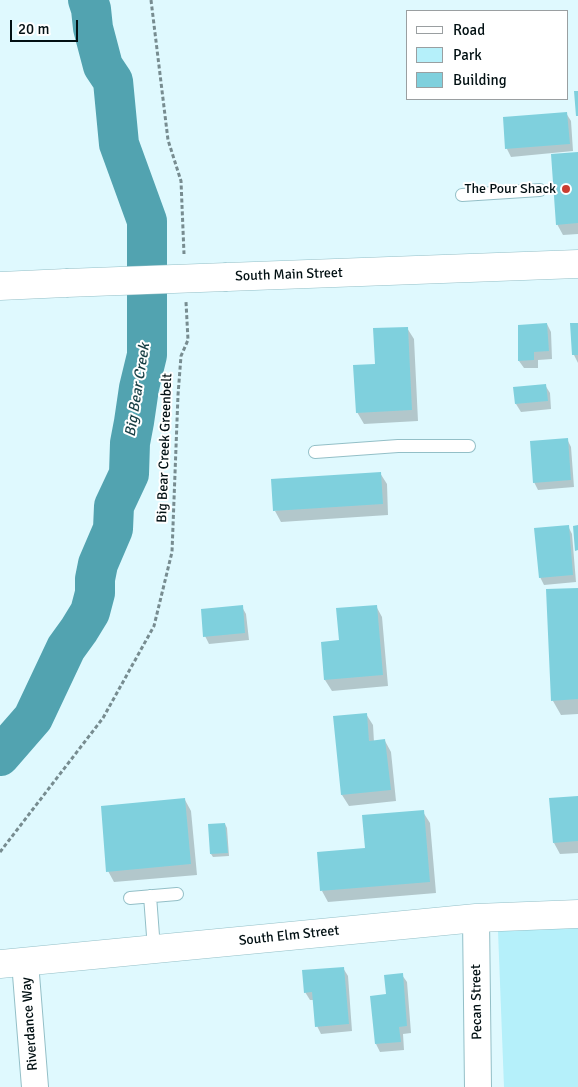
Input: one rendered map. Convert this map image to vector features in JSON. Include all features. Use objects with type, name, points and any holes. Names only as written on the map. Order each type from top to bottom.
[{"type":"main road","name":"South Main Street","points":[[0,286],[578,264]]},
{"type":"main road","name":"South Elm Street","points":[[13,963],[476,918],[578,914]]},
{"type":"street","name":"Pecan Street","points":[[476,918],[478,1087]]},
{"type":"street","name":"Riverdance Way","points":[[13,963],[35,1087]]},
{"type":"lane","points":[[462,195],[540,190]]},
{"type":"lane","points":[[315,452],[398,446],[469,446]]},
{"type":"lane","points":[[130,898],[177,894]]},
{"type":"lane","points":[[150,896],[154,949]]},
{"type":"path","points":[[151,0],[168,140],[181,181],[184,256]]},
{"type":"path","name":"Big Bear Creek Greenbelt","points":[[0,852],[103,718],[154,626],[172,552],[178,395],[181,356],[188,340],[186,294]]},
{"type":"green space","points":[[578,902],[578,1087],[504,1087],[497,905]]},
{"type":"building","points":[[574,91],[578,91],[578,116],[576,116]]},
{"type":"building","points":[[567,112],[570,144],[505,149],[503,117]]},
{"type":"building","name":"The Pour Shack","points":[[578,152],[578,223],[556,225],[551,154]]},
{"type":"building","points":[[547,323],[549,351],[534,352],[534,360],[518,361],[518,325]]},
{"type":"building","points":[[570,323],[578,323],[578,355],[572,355]]},
{"type":"building","points":[[408,327],[412,410],[356,413],[353,365],[375,364],[373,328]]},
{"type":"building","points":[[546,384],[548,401],[515,404],[513,387]]},
{"type":"building","points":[[568,438],[571,480],[533,483],[530,441]]},
{"type":"building","points":[[381,472],[383,504],[273,511],[271,479]]},
{"type":"building","points":[[569,525],[573,575],[539,578],[534,528]]},
{"type":"building","points":[[578,525],[578,550],[575,551],[573,526]]},
{"type":"building","points":[[578,588],[578,699],[551,701],[546,589]]},
{"type":"building","points":[[243,605],[245,633],[203,637],[201,609]]},
{"type":"building","points":[[377,605],[383,675],[324,680],[321,642],[339,640],[336,608]]},
{"type":"building","points":[[367,713],[369,741],[385,739],[391,790],[341,795],[333,716]]},
{"type":"building","points":[[578,796],[578,841],[553,843],[549,798]]},
{"type":"building","points":[[185,798],[191,864],[106,872],[101,806]]},
{"type":"building","points":[[424,810],[430,882],[320,891],[317,852],[365,848],[362,815]]},
{"type":"building","points":[[225,823],[228,853],[210,854],[208,824]]},
{"type":"building","points":[[344,967],[349,1024],[315,1027],[312,992],[304,993],[302,970]]},
{"type":"building","points":[[403,973],[407,1026],[399,1027],[401,1042],[375,1044],[370,996],[386,994],[384,975]]},
{"type":"waterway","name":"Big Bear Creek","points":[[0,756],[33,718],[66,648],[90,612],[95,593],[98,564],[113,529],[114,506],[129,474],[130,443],[139,388],[147,355],[147,221],[119,144],[113,81],[103,66],[88,0]]},
{"type":"place","name":"The Pour Shack","points":[[566,189]]}]
